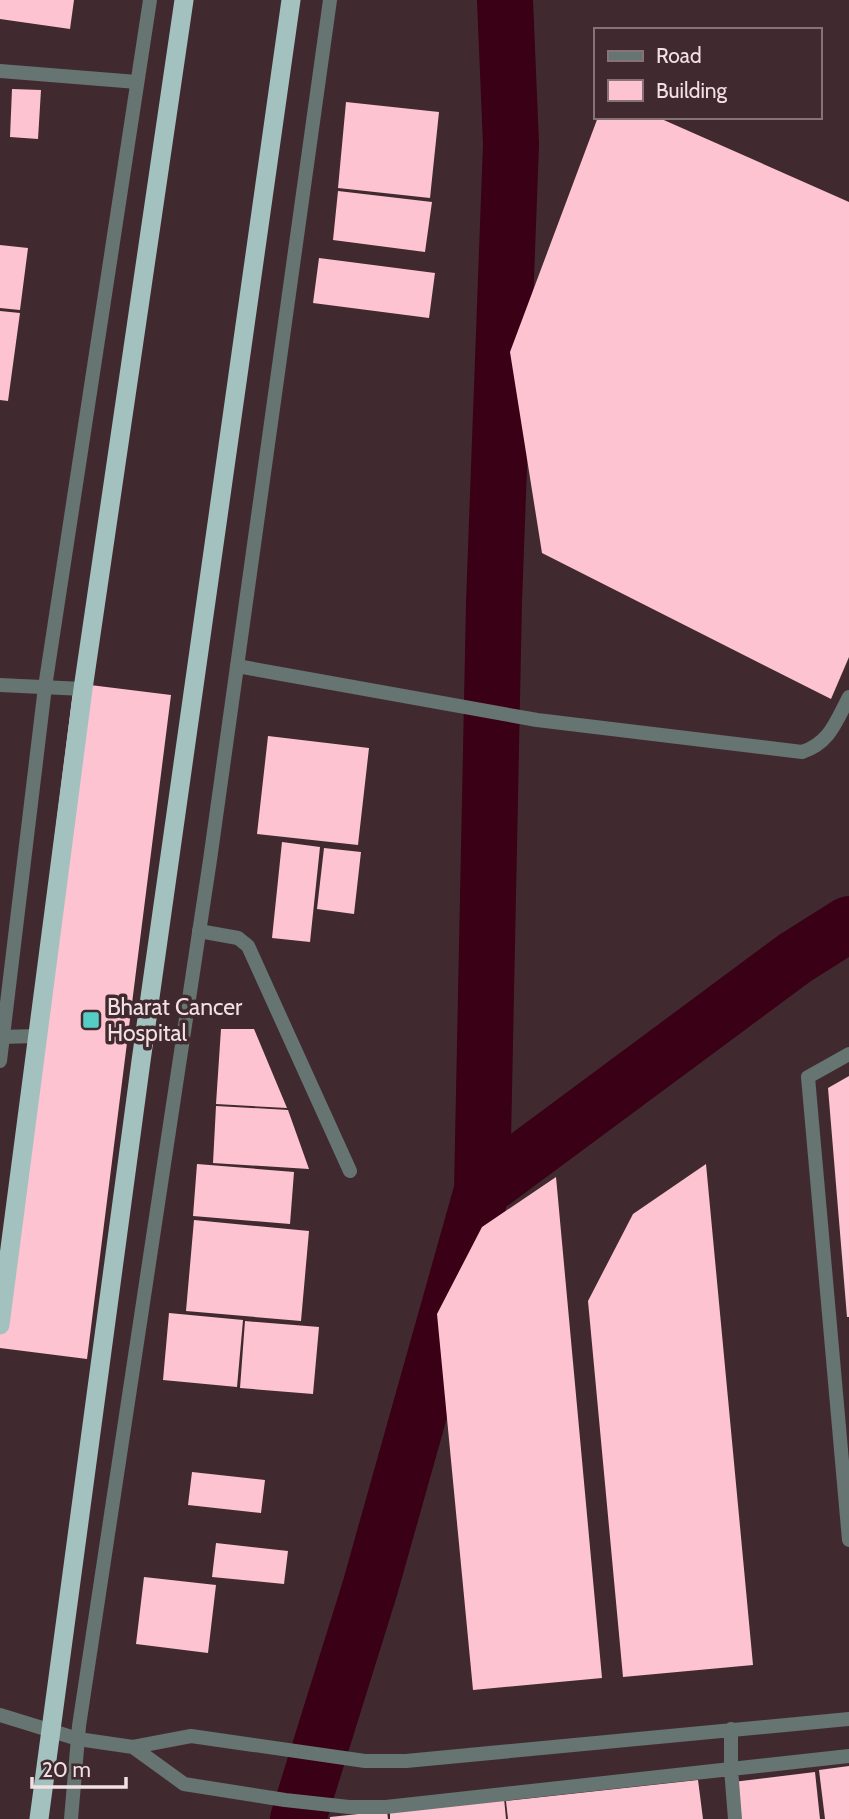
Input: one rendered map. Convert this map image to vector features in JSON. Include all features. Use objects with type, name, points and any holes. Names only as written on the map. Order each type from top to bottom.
[{"type":"highway","points":[[0,1325],[83,690],[184,0]]},
{"type":"highway","points":[[39,1819],[141,1061],[291,0]]},
{"type":"street","points":[[0,1061],[45,687],[150,0]]},
{"type":"street","points":[[71,1819],[78,1739],[199,931],[330,0]]},
{"type":"street","points":[[0,71],[137,82]]},
{"type":"street","points":[[237,666],[537,720],[802,752],[817,747],[832,730],[849,697]]},
{"type":"street","points":[[0,685],[83,690]]},
{"type":"street","points":[[199,931],[238,938],[248,946],[351,1171]]},
{"type":"street","points":[[1,1037],[37,1036]]},
{"type":"street","points":[[849,1054],[808,1077],[849,1540]]},
{"type":"street","points":[[0,1715],[78,1739],[133,1747],[191,1736],[365,1761],[406,1761],[849,1719]]},
{"type":"street","points":[[731,1730],[735,1819]]},
{"type":"street","points":[[133,1747],[184,1784],[349,1807],[386,1807],[849,1756]]},
{"type":"building","points":[[0,0],[74,0],[70,29],[0,19]]},
{"type":"building","points":[[12,89],[41,90],[38,139],[10,137]]},
{"type":"building","points":[[346,102],[439,112],[430,198],[338,188]]},
{"type":"building","points":[[597,119],[662,119],[849,202],[849,657],[831,699],[542,553],[510,352]]},
{"type":"building","points":[[338,191],[432,202],[425,252],[333,240]]},
{"type":"building","points":[[0,245],[28,248],[20,310],[0,308]]},
{"type":"building","points":[[319,258],[435,273],[429,318],[313,303]]},
{"type":"building","points":[[0,311],[20,313],[8,401],[0,400]]},
{"type":"building","points":[[74,683],[171,695],[87,1359],[0,1348],[0,1272]]},
{"type":"building","points":[[268,736],[369,748],[358,845],[257,834]]},
{"type":"building","points":[[282,842],[320,847],[310,942],[272,938]]},
{"type":"building","points":[[324,848],[361,852],[354,914],[317,909]]},
{"type":"building","points":[[221,1029],[254,1029],[287,1108],[216,1104]]},
{"type":"building","points":[[849,1076],[849,1317],[847,1317],[828,1088]]},
{"type":"building","points":[[216,1106],[288,1110],[309,1169],[213,1163]]},
{"type":"building","points":[[197,1164],[294,1172],[290,1224],[193,1216]]},
{"type":"building","points":[[706,1164],[753,1665],[623,1677],[588,1301],[633,1214]]},
{"type":"building","points":[[556,1177],[602,1678],[473,1690],[437,1314],[482,1227]]},
{"type":"building","points":[[194,1220],[309,1231],[301,1321],[186,1311]]},
{"type":"building","points":[[169,1313],[243,1320],[237,1387],[163,1380]]},
{"type":"building","points":[[245,1321],[319,1327],[313,1394],[240,1388]]},
{"type":"building","points":[[192,1472],[265,1480],[261,1513],[188,1505]]},
{"type":"building","points":[[216,1543],[288,1551],[284,1584],[212,1577]]},
{"type":"building","points":[[144,1577],[216,1585],[208,1653],[136,1644]]},
{"type":"building","points":[[849,1766],[849,1819],[825,1819],[819,1770]]},
{"type":"building","points":[[815,1772],[820,1819],[737,1819],[733,1782]]},
{"type":"building","points":[[698,1780],[703,1819],[508,1819],[506,1801]]},
{"type":"building","points":[[504,1798],[506,1819],[390,1819],[390,1811]]},
{"type":"building","points":[[387,1811],[388,1819],[330,1819],[330,1817]]},
{"type":"waterway","points":[[505,0],[511,144],[494,602],[482,1190],[795,958],[849,924]]},
{"type":"waterway","points":[[298,1819],[370,1588],[482,1190]]},
{"type":"place","name":"Bharat Cancer Hospital","points":[[91,1020]]}]
